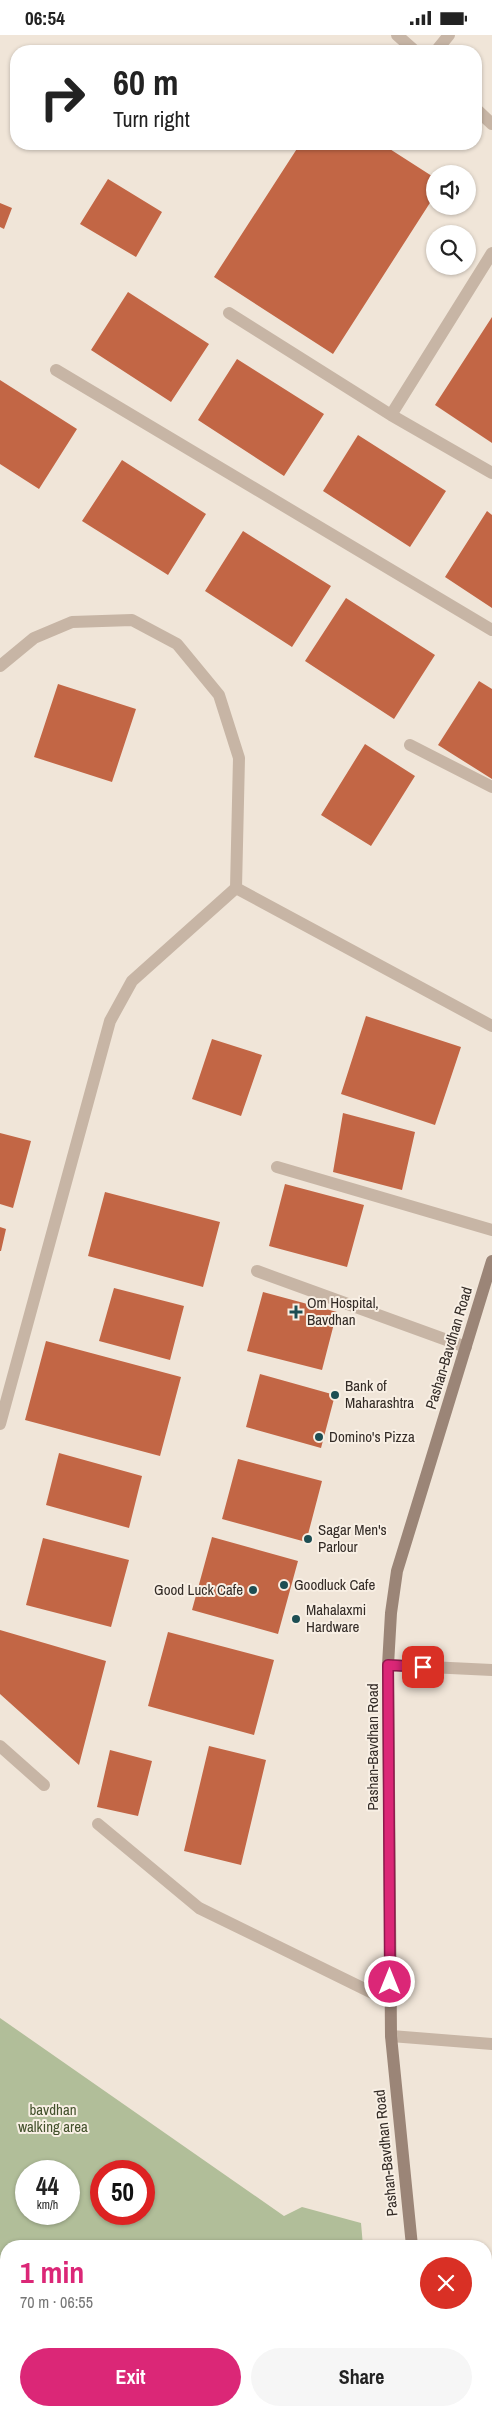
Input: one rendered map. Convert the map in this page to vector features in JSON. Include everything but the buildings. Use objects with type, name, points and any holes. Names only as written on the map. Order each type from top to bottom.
[{"type":"main road","name":"Pashan-Bavdhan Road","points":[[411,2240],[391,2036],[388,1665],[391,1613],[397,1571],[492,1261]]},
{"type":"street","points":[[397,35],[408,45]]},
{"type":"street","points":[[441,45],[450,35]]},
{"type":"street","points":[[482,115],[492,124]]},
{"type":"street","points":[[391,415],[492,253]]},
{"type":"street","points":[[229,313],[391,415],[492,473]]},
{"type":"street","points":[[56,370],[492,630]]},
{"type":"street","points":[[0,666],[34,638],[72,622],[132,620],[177,644],[219,695],[240,758],[236,888],[132,981],[110,1021],[0,1424]]},
{"type":"street","points":[[410,745],[492,787]]},
{"type":"street","points":[[236,888],[492,1026]]},
{"type":"street","points":[[277,1167],[492,1230]]},
{"type":"street","points":[[257,1271],[466,1347]]},
{"type":"street","points":[[388,1665],[492,1671]]},
{"type":"street","points":[[0,1746],[44,1785]]},
{"type":"street","points":[[98,1824],[199,1907],[391,2001]]},
{"type":"street","points":[[391,2036],[492,2044]]},
{"type":"green space","name":"bavdhan walking area","points":[[0,2018],[284,2216],[302,2207],[361,2223],[362,2240],[0,2240]]},
{"type":"place","name":"Om Hospital, Bavdhan","points":[[296,1312]]},
{"type":"place","name":"Bank of Maharashtra","points":[[335,1395]]},
{"type":"place","name":"Domino's Pizza","points":[[319,1437]]},
{"type":"place","name":"Sagar Men's Parlour","points":[[308,1539]]},
{"type":"place","name":"Goodluck Cafe","points":[[284,1585]]},
{"type":"place","name":"Good Luck Cafe","points":[[253,1590]]},
{"type":"place","name":"Mahalaxmi Hardware","points":[[296,1619]]},
{"type":"route","points":[[390,1982],[388,1665],[423,1667]]}]
